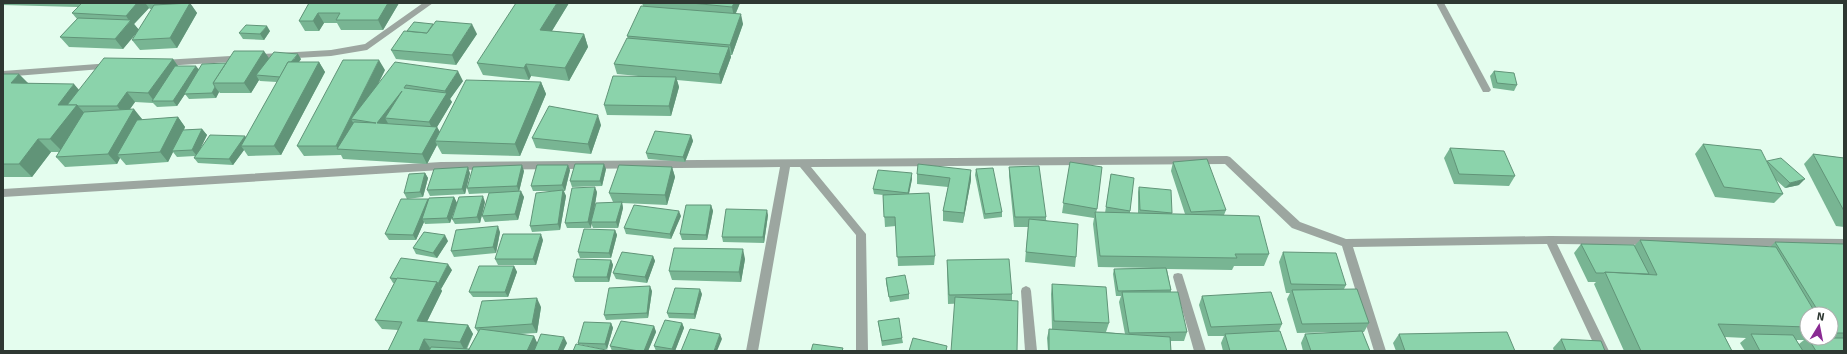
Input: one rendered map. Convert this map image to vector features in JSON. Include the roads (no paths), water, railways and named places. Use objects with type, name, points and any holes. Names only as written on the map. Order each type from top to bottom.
[{"type":"street","points":[[150,64],[331,53],[367,47],[429,3]]},
{"type":"street","points":[[1440,3],[1486,90]]},
{"type":"street","points":[[3,74],[119,66]]},
{"type":"street","points":[[3,192],[441,166],[1227,160],[1296,225],[1346,243],[1550,240],[1844,244]]},
{"type":"street","points":[[752,351],[786,163]]},
{"type":"street","points":[[802,163],[861,234],[862,351]]},
{"type":"street","points":[[1550,240],[1603,351]]},
{"type":"street","points":[[1346,243],[1380,351]]},
{"type":"street","points":[[1178,277],[1200,351]]},
{"type":"street","points":[[1026,290],[1031,351]]}]
